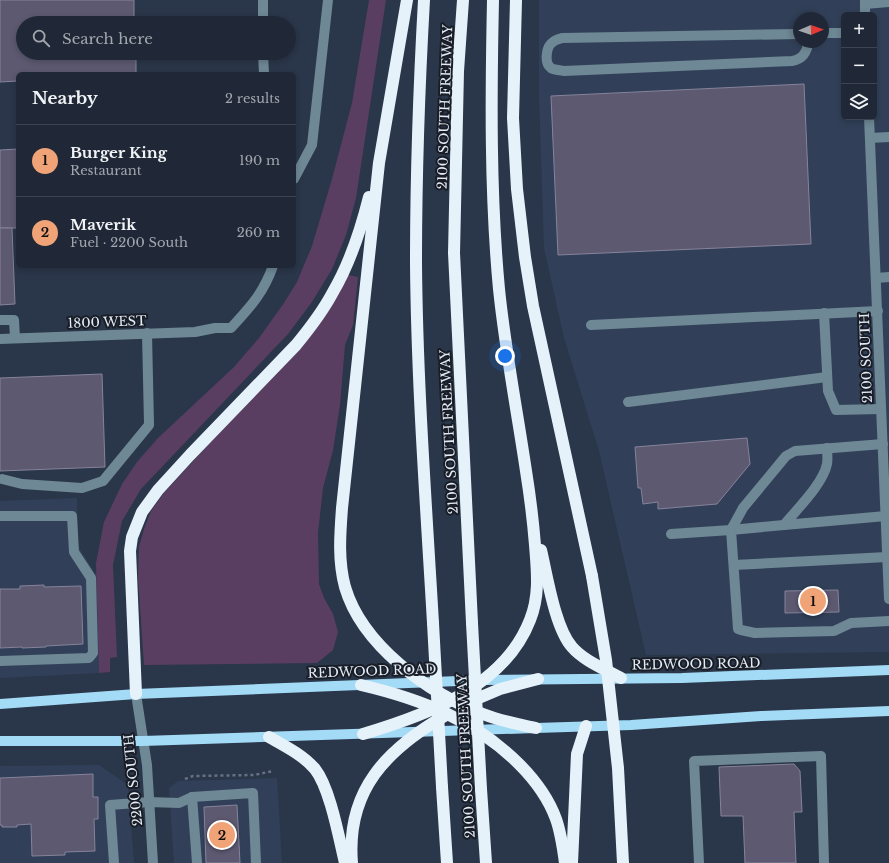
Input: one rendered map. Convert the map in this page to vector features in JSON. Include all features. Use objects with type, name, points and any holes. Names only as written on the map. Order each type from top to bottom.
[{"type":"highway","points":[[407,0],[378,164],[342,508],[340,559],[349,600],[360,620],[375,640],[402,667],[457,702],[491,717],[536,728]]},
{"type":"highway","name":"2100 SOUTH FREEWAY","points":[[424,0],[417,170],[416,264],[420,393],[447,863]]},
{"type":"highway","name":"2100 SOUTH FREEWAY","points":[[463,0],[458,71],[454,253],[472,623],[486,863]]},
{"type":"highway","points":[[493,0],[491,124],[497,263],[504,324],[533,514],[560,628],[572,647],[581,655],[621,678]]},
{"type":"highway","points":[[516,0],[513,118],[517,189],[525,257],[531,292],[592,576],[606,660],[618,768],[623,863]]},
{"type":"highway","points":[[136,694],[130,551],[132,537],[142,512],[158,490],[296,345],[310,328],[334,292],[344,272],[359,232],[378,164]]},
{"type":"highway","points":[[352,863],[351,839],[357,806],[364,791],[383,763],[420,731],[447,714],[457,702],[499,666],[518,643],[526,628],[533,610],[537,584],[533,514]]},
{"type":"highway","points":[[363,734],[401,722],[434,708],[538,679]]},
{"type":"highway","points":[[361,685],[401,695],[447,714],[478,730],[513,758],[535,781],[543,792],[556,818],[566,863]]},
{"type":"highway","points":[[572,863],[577,754],[586,726]]},
{"type":"highway","points":[[269,737],[304,759],[320,776],[327,795],[345,863]]},
{"type":"main road","name":"REDWOOD ROAD","points":[[0,704],[136,694],[424,682],[697,677],[889,670]]},
{"type":"main road","points":[[0,741],[143,741],[363,734],[586,726],[761,716],[889,711]]},
{"type":"street","points":[[262,0],[263,16]]},
{"type":"street","points":[[296,175],[312,145],[328,0]]},
{"type":"street","points":[[865,2],[889,2]]},
{"type":"street","points":[[829,33],[841,33]]},
{"type":"street","points":[[793,34],[562,38],[553,41],[549,46],[547,55],[548,64],[552,69],[564,71],[792,61],[800,59],[806,54],[808,48]]},
{"type":"street","points":[[264,60],[264,72]]},
{"type":"street","name":"2100 SOUTH","points":[[870,120],[876,278],[884,403],[883,444],[886,516],[888,529],[887,557],[889,599]]},
{"type":"street","points":[[870,138],[889,137]]},
{"type":"street","name":"1800 WEST","points":[[0,339],[195,332],[215,328],[231,328],[255,301],[267,282],[272,268]]},
{"type":"street","points":[[876,278],[889,277]]},
{"type":"street","points":[[591,325],[878,311]]},
{"type":"street","points":[[824,313],[828,391],[836,410],[884,403]]},
{"type":"street","points":[[0,320],[14,320],[15,338]]},
{"type":"street","points":[[2,479],[22,484],[82,488],[103,480],[149,425],[147,333]]},
{"type":"street","points":[[628,402],[827,377]]},
{"type":"street","points":[[883,444],[795,451],[786,456],[743,508],[731,530],[738,628],[741,630],[755,633],[834,631],[851,623],[889,621]]},
{"type":"street","points":[[784,525],[819,482],[825,472],[828,462],[826,448]]},
{"type":"street","points":[[0,516],[72,516],[74,552],[91,578],[93,653],[90,658],[0,661]]},
{"type":"street","points":[[671,534],[886,516]]},
{"type":"street","points":[[734,565],[887,557]]},
{"type":"street","name":"2200 SOUTH","points":[[136,694],[147,765],[153,863]]},
{"type":"street","points":[[699,863],[694,761],[821,756],[824,863]]},
{"type":"street","points":[[114,863],[110,805],[149,802],[179,803],[192,797],[253,793],[256,863]]},
{"type":"street","points":[[192,797],[196,863]]},
{"type":"path","points":[[185,779],[193,776],[254,775],[272,772]]},
{"type":"shaded area","points":[[369,0],[386,0],[356,198],[346,235],[332,269],[312,302],[288,334],[141,489],[122,521],[113,565],[117,657],[110,658],[110,672],[99,673],[96,563],[104,522],[122,484],[137,462],[158,438],[234,367],[259,338],[297,282],[312,246],[332,179],[352,103]]},
{"type":"shaded area","points":[[539,0],[889,0],[889,652],[646,655],[599,451],[564,338],[544,248],[539,96]]},
{"type":"shaded area","points":[[348,275],[358,277],[353,325],[345,345],[340,405],[333,450],[323,488],[318,533],[319,584],[324,598],[333,614],[338,632],[333,650],[317,663],[144,665],[138,577],[139,547],[151,511],[164,493],[308,339],[330,309]]},
{"type":"shaded area","points":[[77,498],[78,546],[97,576],[99,673],[0,678],[0,501]]},
{"type":"shaded area","points":[[99,765],[128,785],[134,863],[0,863],[0,766]]},
{"type":"shaded area","points":[[277,778],[282,863],[174,863],[169,788],[178,781]]},
{"type":"building","points":[[0,0],[134,0],[134,16],[16,16],[16,60],[136,60],[136,72],[16,72],[16,81],[0,82]]},
{"type":"building","points":[[804,84],[811,244],[558,255],[551,96]]},
{"type":"building","points":[[16,149],[16,228],[0,228],[0,150]]},
{"type":"building","points":[[0,228],[12,228],[15,304],[0,305]]},
{"type":"building","points":[[102,374],[105,467],[0,471],[0,378]]},
{"type":"building","points":[[747,438],[750,464],[717,504],[658,509],[658,502],[643,504],[641,488],[638,488],[635,447]]},
{"type":"building","points":[[44,585],[44,587],[81,586],[83,644],[46,647],[0,648],[0,589],[20,589],[20,586]]},
{"type":"building","points":[[838,590],[839,612],[785,613],[785,591]]},
{"type":"building","points":[[794,764],[800,771],[802,812],[794,812],[796,863],[745,863],[743,816],[721,816],[719,767]]},
{"type":"building","points":[[93,774],[93,797],[98,797],[98,819],[94,819],[95,851],[65,852],[65,855],[32,856],[31,824],[17,825],[17,827],[2,827],[2,825],[0,825],[0,778]]},
{"type":"building","points":[[237,805],[240,863],[206,863],[204,807]]},
{"type":"place","name":"Burger King","points":[[813,601]]},
{"type":"place","name":"Maverik","points":[[222,835]]}]
